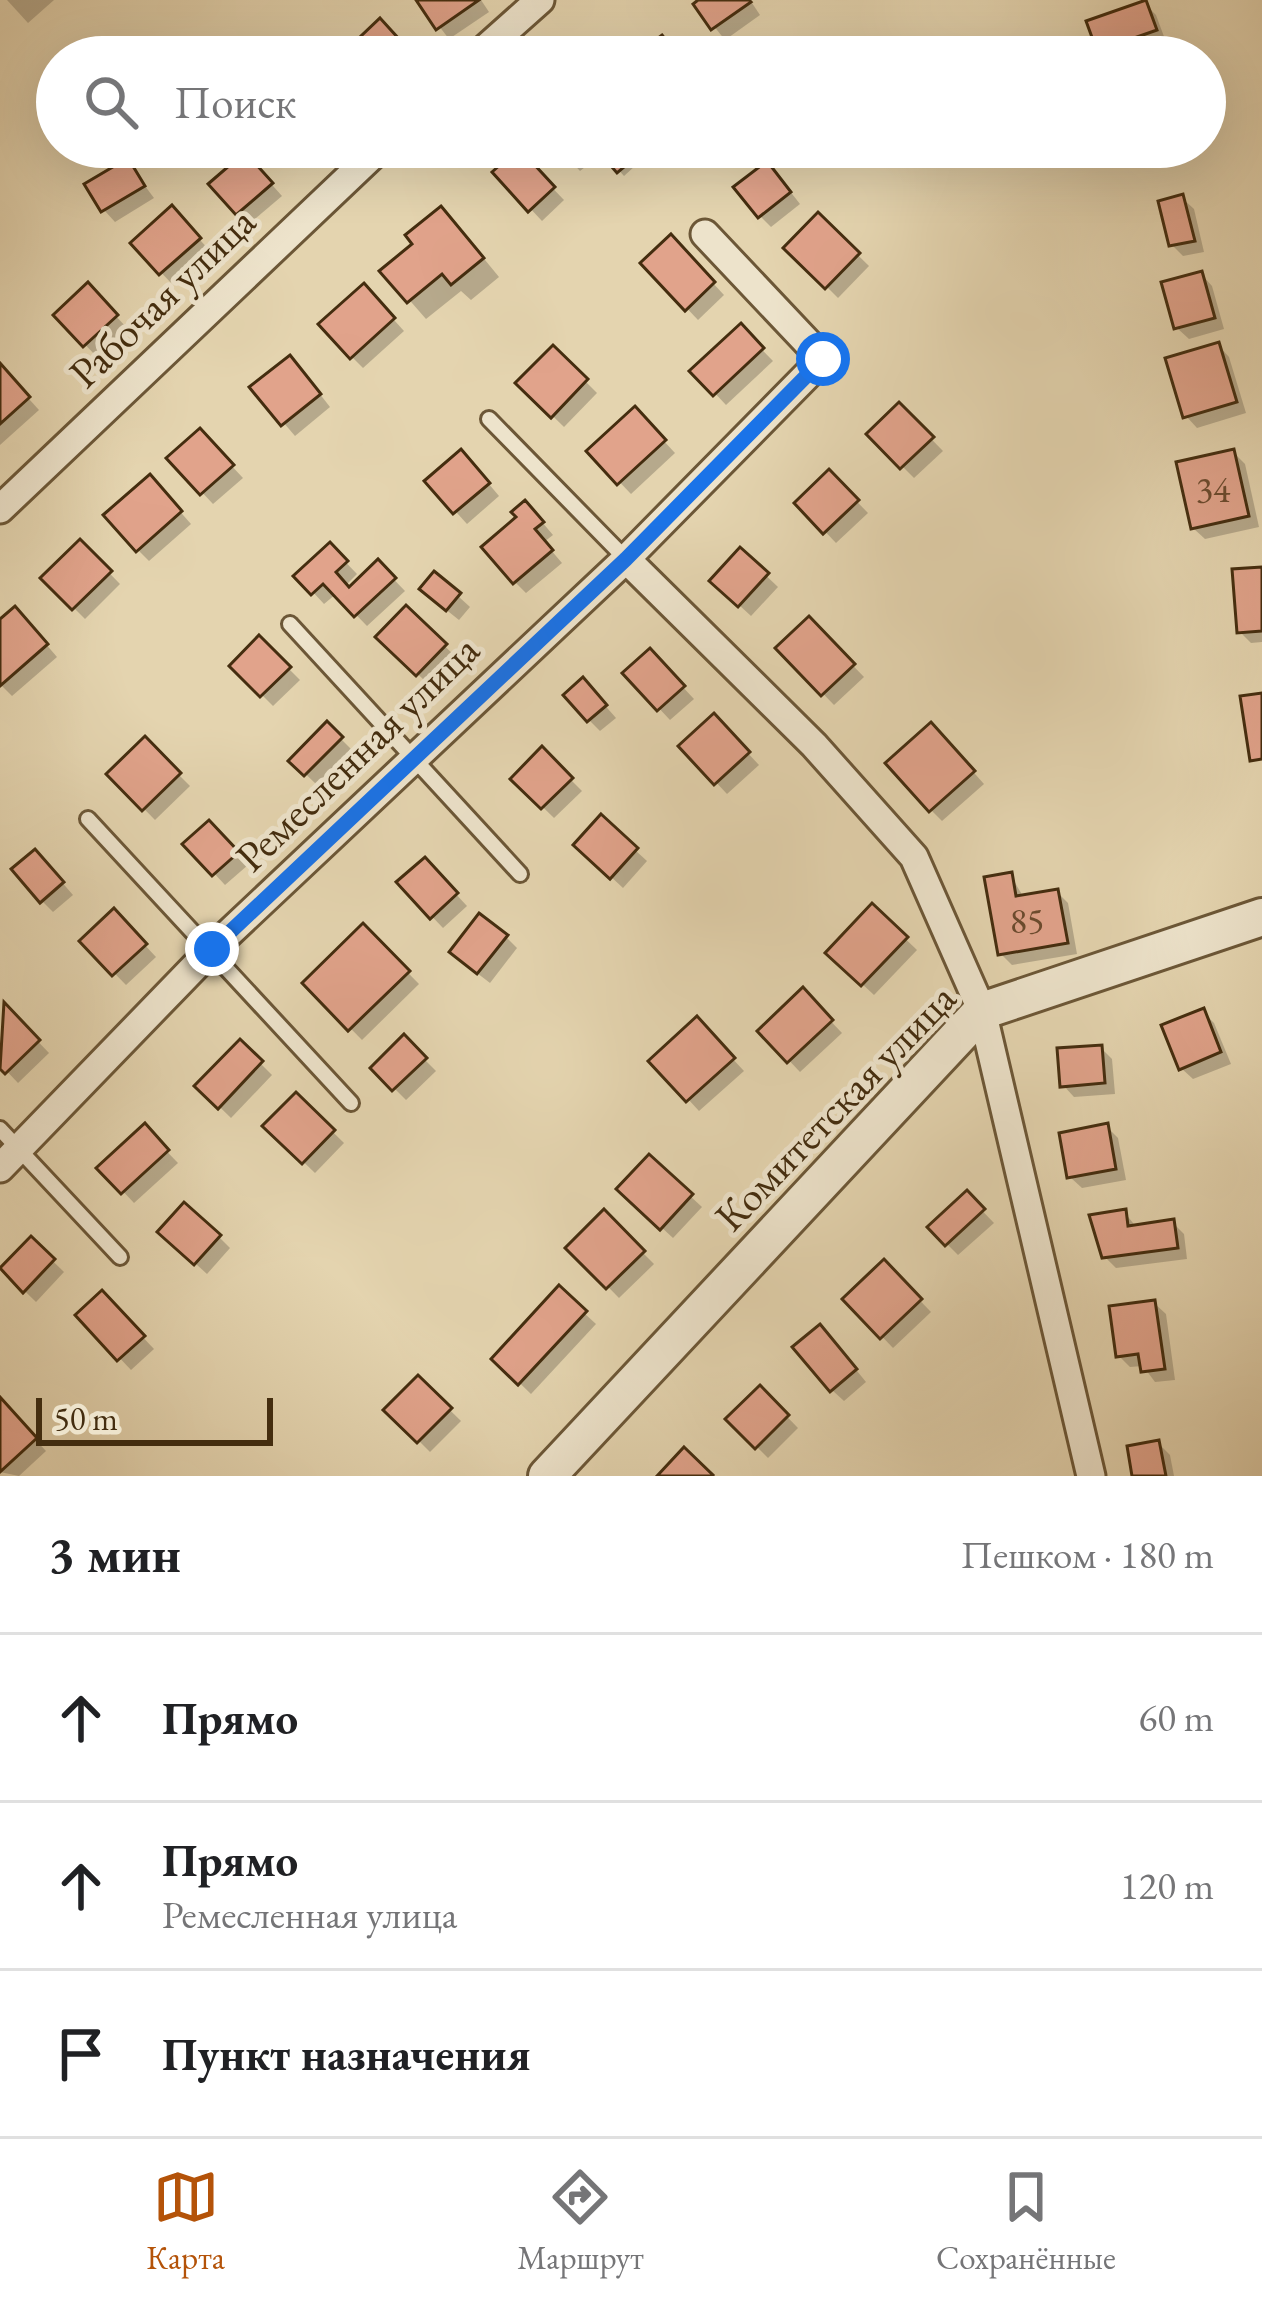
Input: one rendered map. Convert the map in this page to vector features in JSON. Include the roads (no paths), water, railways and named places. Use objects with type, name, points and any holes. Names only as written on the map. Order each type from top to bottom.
[{"type":"street","points":[[500,36],[540,0]]},
{"type":"street","name":"Рабочая улица","points":[[0,509],[359,168]]},
{"type":"street","name":"Ремесленная улица","points":[[6,1149],[414,754],[626,559],[823,359],[705,234]]},
{"type":"street","points":[[626,559],[814,745],[914,856],[982,1011],[1091,1476]]},
{"type":"street","name":"Комитетская улица","points":[[548,1476],[982,1011],[1262,916]]},
{"type":"lane","points":[[489,419],[626,559]]},
{"type":"lane","points":[[290,623],[520,874]]},
{"type":"lane","points":[[88,819],[351,1103]]},
{"type":"lane","points":[[6,1149],[121,1257]]}]
